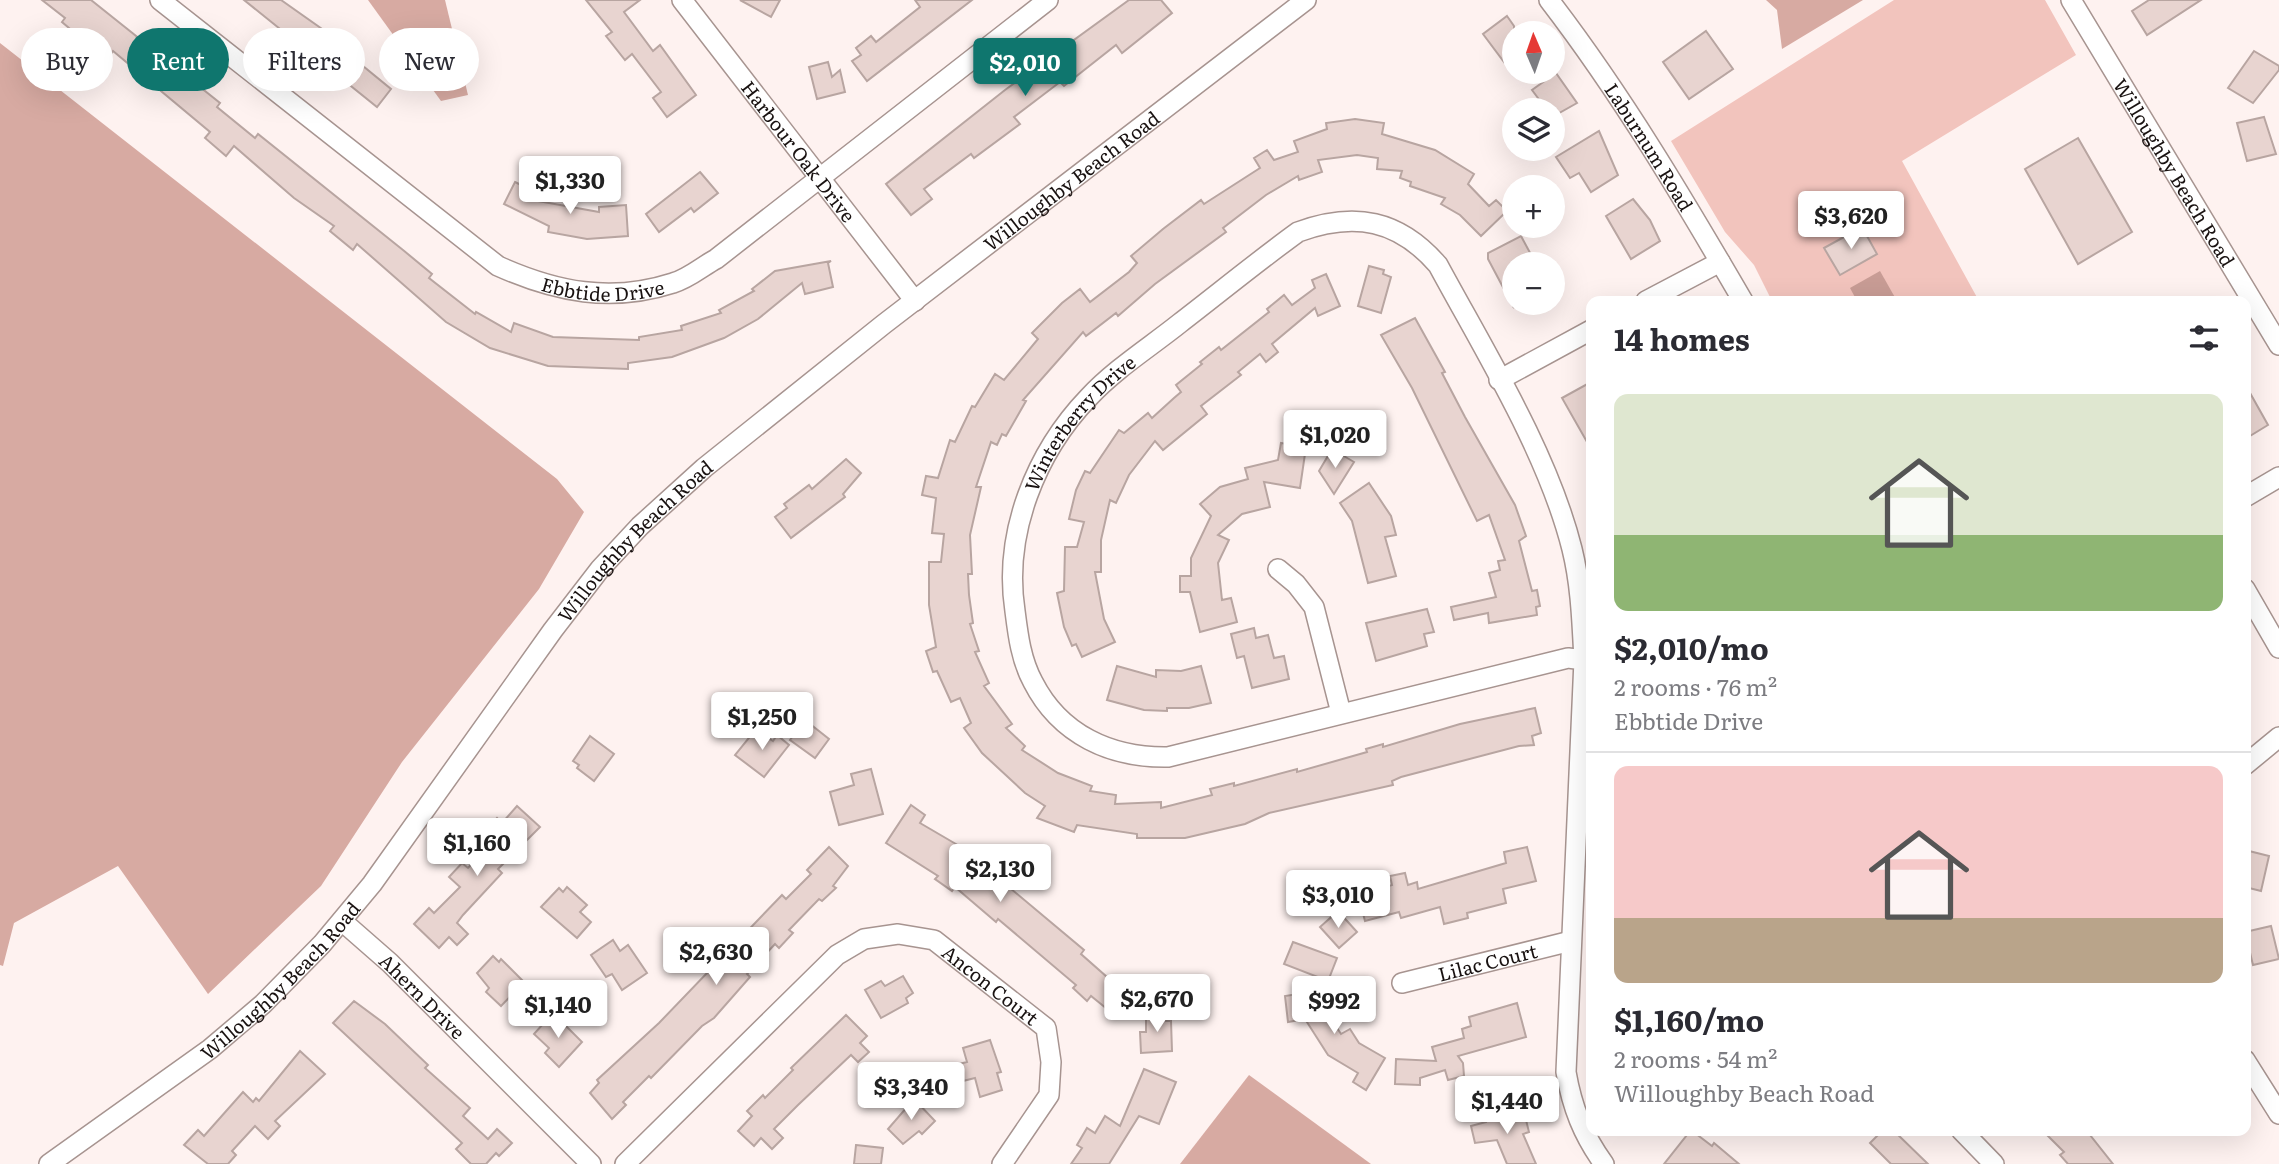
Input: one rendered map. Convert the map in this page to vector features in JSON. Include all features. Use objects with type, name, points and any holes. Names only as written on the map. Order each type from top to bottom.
[{"type":"street","name":"Ebbtide Drive","points":[[160,0],[498,266],[538,284],[580,292],[620,294],[675,283],[716,259],[1048,0]]},
{"type":"street","name":"Harbour Oak Drive","points":[[682,0],[915,301]]},
{"type":"street","name":"Willoughby Beach Road","points":[[49,1164],[210,1049],[263,1004],[342,921],[372,884],[545,641],[608,561],[704,468],[915,301],[1306,0]]},
{"type":"street","name":"Laburnum Road","points":[[1549,0],[1599,67],[1739,296]]},
{"type":"street","name":"Willoughby Beach Road","points":[[2071,0],[2249,296]]},
{"type":"street","name":"Winterberry Drive","points":[[1584,660],[1568,658],[1168,757],[1138,758],[1107,750],[1082,737],[1055,716],[1027,672],[1013,598],[1016,542],[1023,508],[1043,458],[1090,395],[1298,232],[1320,224],[1371,223],[1391,228],[1419,243],[1438,265],[1499,380],[1558,501],[1573,550],[1582,606],[1584,660],[1566,1072],[1572,1103],[1586,1135]]},
{"type":"street","points":[[1655,296],[1720,262]]},
{"type":"street","name":"Willoughby Beach Road","points":[[2251,299],[2279,345]]},
{"type":"street","points":[[1499,380],[1586,333]]},
{"type":"street","points":[[2251,493],[2279,477]]},
{"type":"street","points":[[1278,569],[1296,584],[1314,607],[1341,713]]},
{"type":"street","points":[[2251,599],[2279,648]]},
{"type":"street","points":[[2251,760],[2279,737]]},
{"type":"street","name":"Ahern Drive","points":[[342,921],[390,963],[591,1164]]},
{"type":"street","name":"Ancon Court","points":[[625,1164],[837,956],[864,939],[898,934],[934,940],[1046,1028],[1051,1062],[1049,1095],[1002,1164]]},
{"type":"street","name":"Lilac Court","points":[[1402,983],[1571,942]]},
{"type":"street","points":[[2251,1070],[2279,1114]]},
{"type":"street","name":"Winterberry Drive","points":[[1587,1136],[1604,1164]]},
{"type":"street","points":[[1967,1136],[1994,1164]]},
{"type":"shaded area","points":[[368,0],[445,0],[452,28],[388,28]]},
{"type":"shaded area","points":[[1766,0],[1863,0],[1782,49],[1777,10]]},
{"type":"shaded area","points":[[1894,0],[2045,0],[2076,55],[1902,161],[1976,296],[1770,296],[1754,265],[1725,232],[1671,141]]},
{"type":"shaded area","points":[[0,43],[21,59],[21,91],[61,91],[557,479],[584,512],[539,589],[402,762],[321,886],[208,994],[118,866],[14,923],[3,966],[0,965]]},
{"type":"shaded area","points":[[434,91],[467,91],[468,95],[441,101]]},
{"type":"shaded area","points":[[1880,271],[1894,296],[1854,296],[1850,288]]},
{"type":"shaded area","points":[[1249,1075],[1371,1164],[1180,1164]]},
{"type":"building","points":[[42,0],[91,0],[127,29],[127,63],[113,51],[113,28],[69,28],[62,22],[65,18]]},
{"type":"building","points":[[244,0],[281,0],[321,28],[279,28]]},
{"type":"building","points":[[586,0],[640,0],[624,12],[653,51],[660,45],[696,95],[667,117],[653,98],[661,92],[632,54],[625,60],[606,36],[612,32]]},
{"type":"building","points":[[740,0],[780,0],[771,17]]},
{"type":"building","points":[[915,0],[972,0],[867,81],[852,61],[861,55],[856,48],[871,36],[876,42],[920,7]]},
{"type":"building","points":[[1129,0],[1161,0],[1172,13],[1122,53],[1116,45],[1064,86],[1060,82],[1014,117],[1020,124],[974,158],[971,154],[924,189],[932,199],[911,215],[886,184],[1005,90]]},
{"type":"building","points":[[2149,0],[2201,0],[2147,35],[2132,11]]},
{"type":"building","points":[[1507,16],[1510,21],[1502,21],[1502,59],[1483,34]]},
{"type":"building","points":[[1706,31],[1733,69],[1689,99],[1663,62]]},
{"type":"building","points":[[2254,51],[2279,66],[2279,70],[2253,103],[2228,88]]},
{"type":"building","points":[[828,62],[832,77],[840,70],[845,92],[817,99],[809,67]]},
{"type":"building","points":[[365,68],[379,79],[379,91],[389,91],[377,107],[357,91],[365,91]]},
{"type":"building","points":[[1540,84],[1564,84],[1577,103],[1565,110],[1565,98],[1538,98],[1532,90]]},
{"type":"building","points":[[161,91],[205,91],[220,103],[217,107],[255,138],[258,134],[432,274],[429,278],[475,314],[476,312],[511,332],[514,323],[553,337],[639,340],[639,337],[682,330],[681,326],[721,313],[719,310],[754,291],[752,289],[775,271],[831,261],[828,263],[833,287],[805,294],[802,283],[758,319],[724,338],[672,357],[628,363],[628,369],[548,366],[490,348],[446,322],[357,244],[353,250],[330,231],[334,226],[294,198],[234,146],[226,156],[205,138],[210,132]]},
{"type":"building","points":[[2264,117],[2276,154],[2247,161],[2237,123]]},
{"type":"building","points":[[1355,119],[1384,123],[1382,134],[1435,150],[1474,174],[1468,184],[1489,206],[1496,200],[1502,206],[1502,216],[1481,236],[1460,215],[1441,204],[1445,198],[1410,186],[1411,182],[1400,178],[1402,171],[1377,169],[1378,158],[1357,155],[1318,160],[1322,172],[1299,180],[1298,176],[1266,195],[1223,228],[1226,232],[1155,284],[1118,316],[1116,313],[1086,336],[1083,332],[1023,400],[1026,401],[1006,436],[1002,434],[997,445],[991,442],[976,487],[981,487],[970,535],[972,574],[968,574],[973,623],[970,624],[979,651],[975,652],[989,683],[984,686],[1012,724],[1006,728],[1025,746],[1022,750],[1058,773],[1092,786],[1090,791],[1116,795],[1115,804],[1161,802],[1161,808],[1212,795],[1210,789],[1234,783],[1234,786],[1297,769],[1297,772],[1367,752],[1366,749],[1383,744],[1383,747],[1460,724],[1535,708],[1541,733],[1532,736],[1534,745],[1519,746],[1401,777],[1392,781],[1393,785],[1269,813],[1245,824],[1185,838],[1137,838],[1137,834],[1077,825],[1074,832],[1037,818],[1045,806],[1025,793],[982,753],[964,728],[971,723],[960,698],[951,702],[937,671],[933,672],[926,651],[936,647],[929,605],[929,562],[941,562],[944,534],[932,533],[936,498],[922,495],[926,476],[938,478],[950,440],[955,442],[972,406],[975,407],[995,374],[1004,380],[1038,339],[1032,333],[1062,303],[1080,289],[1090,302],[1129,272],[1137,263],[1131,256],[1163,229],[1201,200],[1204,204],[1260,168],[1254,158],[1267,150],[1274,160],[1298,152],[1294,141],[1327,129],[1326,123]]},
{"type":"building","points":[[1599,131],[1618,175],[1591,192],[1579,173],[1570,178],[1559,161],[1565,161],[1565,152]]},
{"type":"building","points":[[2078,138],[2132,232],[2078,264],[2025,169]]},
{"type":"building","points":[[700,172],[718,193],[694,212],[691,208],[659,232],[646,214]]},
{"type":"building","points":[[515,182],[541,195],[538,201],[599,212],[599,207],[626,205],[628,236],[587,239],[548,232],[549,226],[504,204]]},
{"type":"building","points":[[1633,199],[1650,220],[1660,241],[1631,259],[1606,216]]},
{"type":"building","points":[[1862,227],[1877,254],[1840,275],[1824,248]]},
{"type":"building","points":[[1517,238],[1522,238],[1530,252],[1502,252],[1502,285],[1488,259],[1488,253]]},
{"type":"building","points":[[1369,266],[1384,270],[1383,274],[1391,277],[1381,313],[1358,306]]},
{"type":"building","points":[[1326,274],[1340,306],[1318,316],[1315,308],[1272,344],[1278,352],[1266,362],[1260,354],[1238,372],[1241,375],[1201,406],[1207,414],[1163,450],[1155,441],[1129,475],[1116,503],[1110,500],[1101,540],[1101,572],[1095,572],[1104,619],[1115,642],[1082,657],[1076,644],[1072,646],[1064,627],[1057,593],[1064,591],[1065,547],[1077,547],[1084,522],[1069,519],[1076,490],[1085,471],[1090,473],[1119,430],[1124,433],[1148,413],[1152,418],[1181,392],[1176,385],[1202,364],[1200,362],[1219,347],[1221,350],[1269,312],[1267,309],[1284,295],[1292,305],[1315,288],[1312,280]]},
{"type":"building","points":[[1415,318],[1445,372],[1442,373],[1465,417],[1515,505],[1526,536],[1519,541],[1532,591],[1537,590],[1540,606],[1536,607],[1537,615],[1489,623],[1488,613],[1454,620],[1451,607],[1496,597],[1489,573],[1500,570],[1498,561],[1505,560],[1489,515],[1477,521],[1412,388],[1381,335]]},
{"type":"building","points":[[1586,385],[1586,440],[1562,398]]},
{"type":"building","points":[[2251,395],[2268,425],[2251,435]]},
{"type":"building","points":[[1281,443],[1306,447],[1300,488],[1264,482],[1270,507],[1242,514],[1218,535],[1229,540],[1218,563],[1222,600],[1231,598],[1237,622],[1200,632],[1190,592],[1180,592],[1180,576],[1191,576],[1191,558],[1211,516],[1200,504],[1220,487],[1248,479],[1245,468],[1278,460]]},
{"type":"building","points":[[1332,449],[1354,462],[1334,494],[1319,471]]},
{"type":"building","points":[[846,459],[861,473],[843,494],[845,497],[791,538],[775,517],[787,508],[784,504],[809,485],[812,489]]},
{"type":"building","points":[[1369,483],[1391,516],[1396,535],[1385,537],[1396,576],[1368,583],[1352,521],[1340,503]]},
{"type":"building","points":[[1427,609],[1434,632],[1424,634],[1427,646],[1376,661],[1366,623]]},
{"type":"building","points":[[1254,628],[1256,638],[1268,635],[1274,658],[1284,656],[1289,679],[1252,688],[1244,656],[1237,658],[1231,634]]},
{"type":"building","points":[[1117,666],[1156,677],[1156,670],[1181,671],[1201,666],[1211,703],[1189,708],[1167,708],[1167,711],[1144,710],[1107,700]]},
{"type":"building","points":[[805,720],[829,739],[815,758],[790,740]]},
{"type":"building","points":[[756,729],[773,741],[777,735],[789,745],[764,777],[735,755]]},
{"type":"building","points":[[590,736],[614,754],[594,781],[577,768],[579,765],[573,761]]},
{"type":"building","points":[[871,769],[883,814],[839,825],[830,792],[854,785],[851,774]]},
{"type":"building","points":[[911,805],[925,815],[920,823],[961,847],[1084,950],[1081,954],[1116,985],[1113,989],[1120,995],[1107,1009],[1091,996],[1087,1001],[1073,988],[1076,985],[998,919],[996,922],[955,887],[952,891],[935,879],[938,876],[886,843]]},
{"type":"building","points":[[517,806],[540,827],[498,869],[502,873],[457,923],[468,934],[457,945],[449,937],[439,948],[414,924],[429,908],[434,913],[460,887],[449,877],[462,863],[468,868],[494,840],[485,831],[497,818],[502,823]]},
{"type":"building","points":[[829,847],[848,866],[833,886],[836,888],[822,901],[819,899],[789,930],[793,933],[779,948],[775,944],[747,974],[750,977],[714,1018],[702,1026],[651,1078],[649,1076],[623,1102],[626,1105],[612,1119],[590,1093],[599,1083],[597,1080],[659,1023],[782,895],[786,899],[811,874],[807,870]]},
{"type":"building","points":[[1527,847],[1536,881],[1503,889],[1506,903],[1467,913],[1468,918],[1444,924],[1440,907],[1401,918],[1399,912],[1365,921],[1358,894],[1392,885],[1390,876],[1405,873],[1408,885],[1417,882],[1418,889],[1506,863],[1504,852]]},
{"type":"building","points":[[2251,852],[2269,856],[2261,891],[2251,888]]},
{"type":"building","points":[[567,887],[587,905],[580,912],[591,922],[577,938],[541,907],[559,888],[563,892]]},
{"type":"building","points":[[1338,911],[1357,932],[1339,948],[1320,927]]},
{"type":"building","points":[[2271,926],[2279,959],[2253,965],[2251,931]]},
{"type":"building","points":[[613,940],[620,951],[628,945],[647,973],[622,990],[612,974],[606,977],[591,955]]},
{"type":"building","points":[[1293,942],[1337,958],[1328,981],[1284,964]]},
{"type":"building","points":[[493,956],[499,962],[501,959],[524,982],[501,1006],[486,992],[489,988],[477,973]]},
{"type":"building","points":[[903,976],[913,993],[906,998],[908,1003],[881,1018],[865,990],[881,981],[885,986]]},
{"type":"building","points":[[1324,990],[1328,1014],[1341,1034],[1350,1029],[1359,1043],[1385,1058],[1366,1090],[1353,1082],[1358,1073],[1328,1055],[1305,1019],[1288,1022],[1285,996]]},
{"type":"building","points":[[354,1001],[385,1024],[428,1065],[425,1068],[470,1108],[463,1116],[488,1139],[497,1129],[512,1143],[499,1156],[496,1153],[486,1164],[471,1164],[456,1149],[462,1143],[333,1023]]},
{"type":"building","points":[[1517,1003],[1526,1037],[1458,1056],[1463,1063],[1464,1076],[1448,1080],[1445,1070],[1420,1078],[1420,1085],[1395,1084],[1396,1059],[1436,1061],[1432,1047],[1464,1038],[1462,1029],[1471,1026],[1469,1017]]},
{"type":"building","points":[[1146,1012],[1166,1012],[1166,1021],[1171,1021],[1172,1051],[1141,1053],[1140,1032],[1146,1032]]},
{"type":"building","points":[[553,1013],[582,1042],[559,1067],[545,1053],[549,1048],[534,1034]]},
{"type":"building","points":[[846,1015],[867,1036],[860,1043],[869,1052],[858,1062],[851,1055],[774,1129],[783,1138],[772,1149],[761,1138],[754,1146],[738,1131],[752,1116],[747,1111],[763,1095],[765,1098],[793,1070],[791,1068]]},
{"type":"building","points":[[990,1040],[1001,1072],[997,1073],[1002,1090],[980,1097],[975,1078],[963,1081],[959,1064],[967,1062],[963,1048]]},
{"type":"building","points":[[300,1051],[325,1074],[275,1121],[280,1126],[268,1139],[255,1126],[232,1151],[236,1155],[228,1164],[208,1164],[184,1145],[198,1130],[204,1136],[243,1092],[253,1102],[256,1098],[259,1101]]},
{"type":"building","points":[[1144,1069],[1176,1082],[1159,1124],[1139,1116],[1109,1164],[1071,1164],[1082,1148],[1077,1145],[1087,1128],[1095,1133],[1105,1116],[1120,1126]]},
{"type":"building","points":[[914,1099],[935,1121],[922,1134],[919,1131],[903,1144],[888,1129]]},
{"type":"building","points":[[1523,1108],[1529,1132],[1523,1134],[1536,1164],[1507,1164],[1497,1140],[1475,1143],[1471,1126],[1486,1122],[1485,1117]]},
{"type":"building","points":[[1686,1136],[1699,1136],[1712,1146],[1714,1143],[1739,1164],[1664,1164]]},
{"type":"building","points":[[1877,1136],[1899,1136],[1928,1164],[1891,1164],[1870,1143]]},
{"type":"building","points":[[2048,1136],[2091,1136],[2113,1164],[2068,1164],[2060,1155],[2064,1152]]},
{"type":"building","points":[[856,1145],[883,1148],[881,1164],[854,1164]]}]
